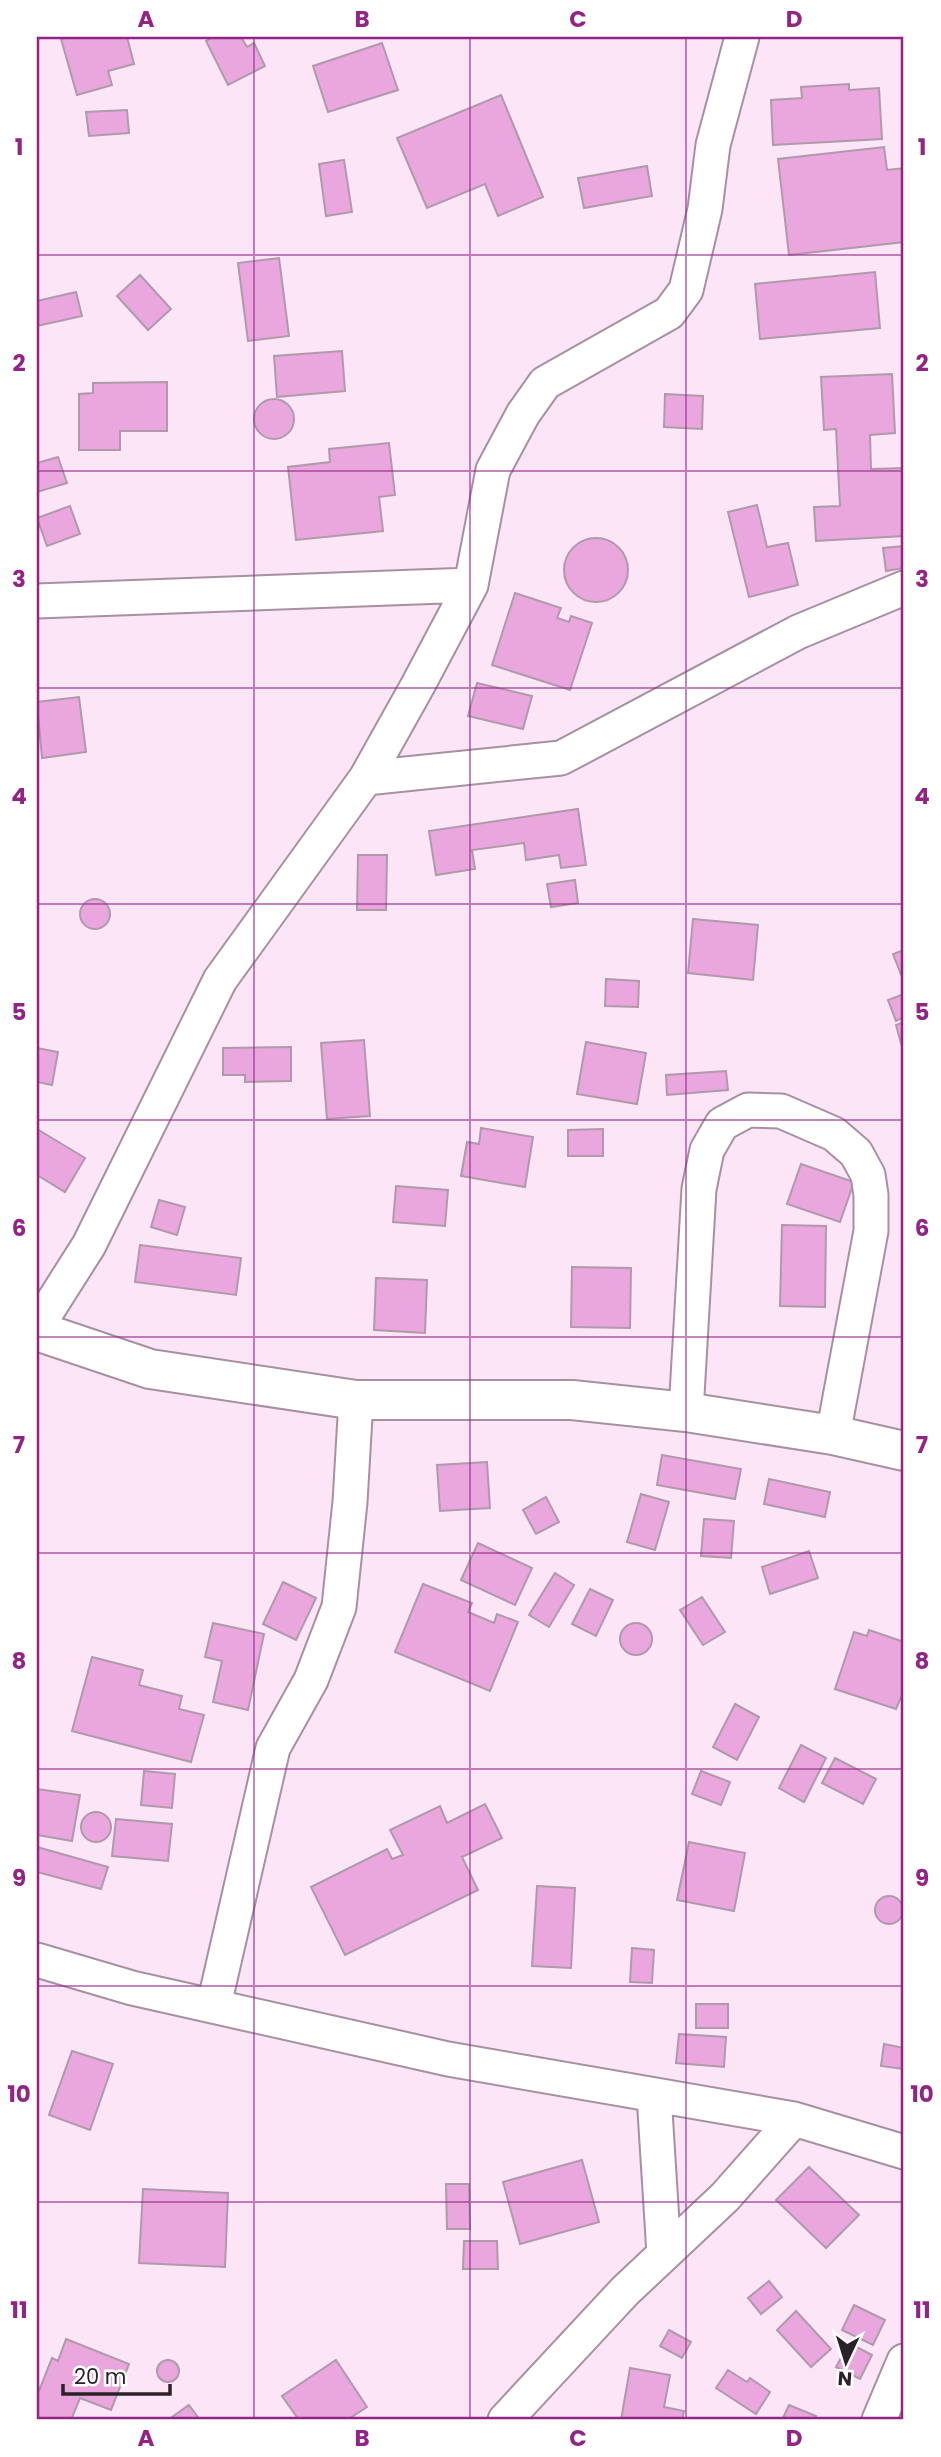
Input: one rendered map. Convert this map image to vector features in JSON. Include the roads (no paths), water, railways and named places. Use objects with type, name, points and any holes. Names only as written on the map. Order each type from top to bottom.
[{"type":"street","points":[[742,37],[713,145],[705,209],[686,290],[669,313],[545,383],[523,414],[493,470],[471,585],[366,778],[220,981],[89,1245],[37,1329],[150,1369],[356,1400],[572,1400],[686,1412],[833,1435],[904,1451]]},
{"type":"street","points":[[37,601],[471,585]]},
{"type":"street","points":[[366,778],[561,758],[797,632],[904,588]]},
{"type":"street","points":[[686,1412],[699,1189],[707,1150],[722,1124],[748,1110],[781,1111],[834,1134],[856,1153],[868,1175],[871,1231],[833,1435]]},
{"type":"street","points":[[214,2005],[273,1748],[311,1680],[339,1607],[350,1502],[356,1400]]},
{"type":"street","points":[[37,1960],[132,1988],[448,2059],[794,2119],[904,2152]]},
{"type":"street","points":[[654,2095],[664,2254]]},
{"type":"street","points":[[505,2420],[625,2291],[725,2197],[794,2119]]},
{"type":"street","points":[[879,2420],[904,2361]]}]
